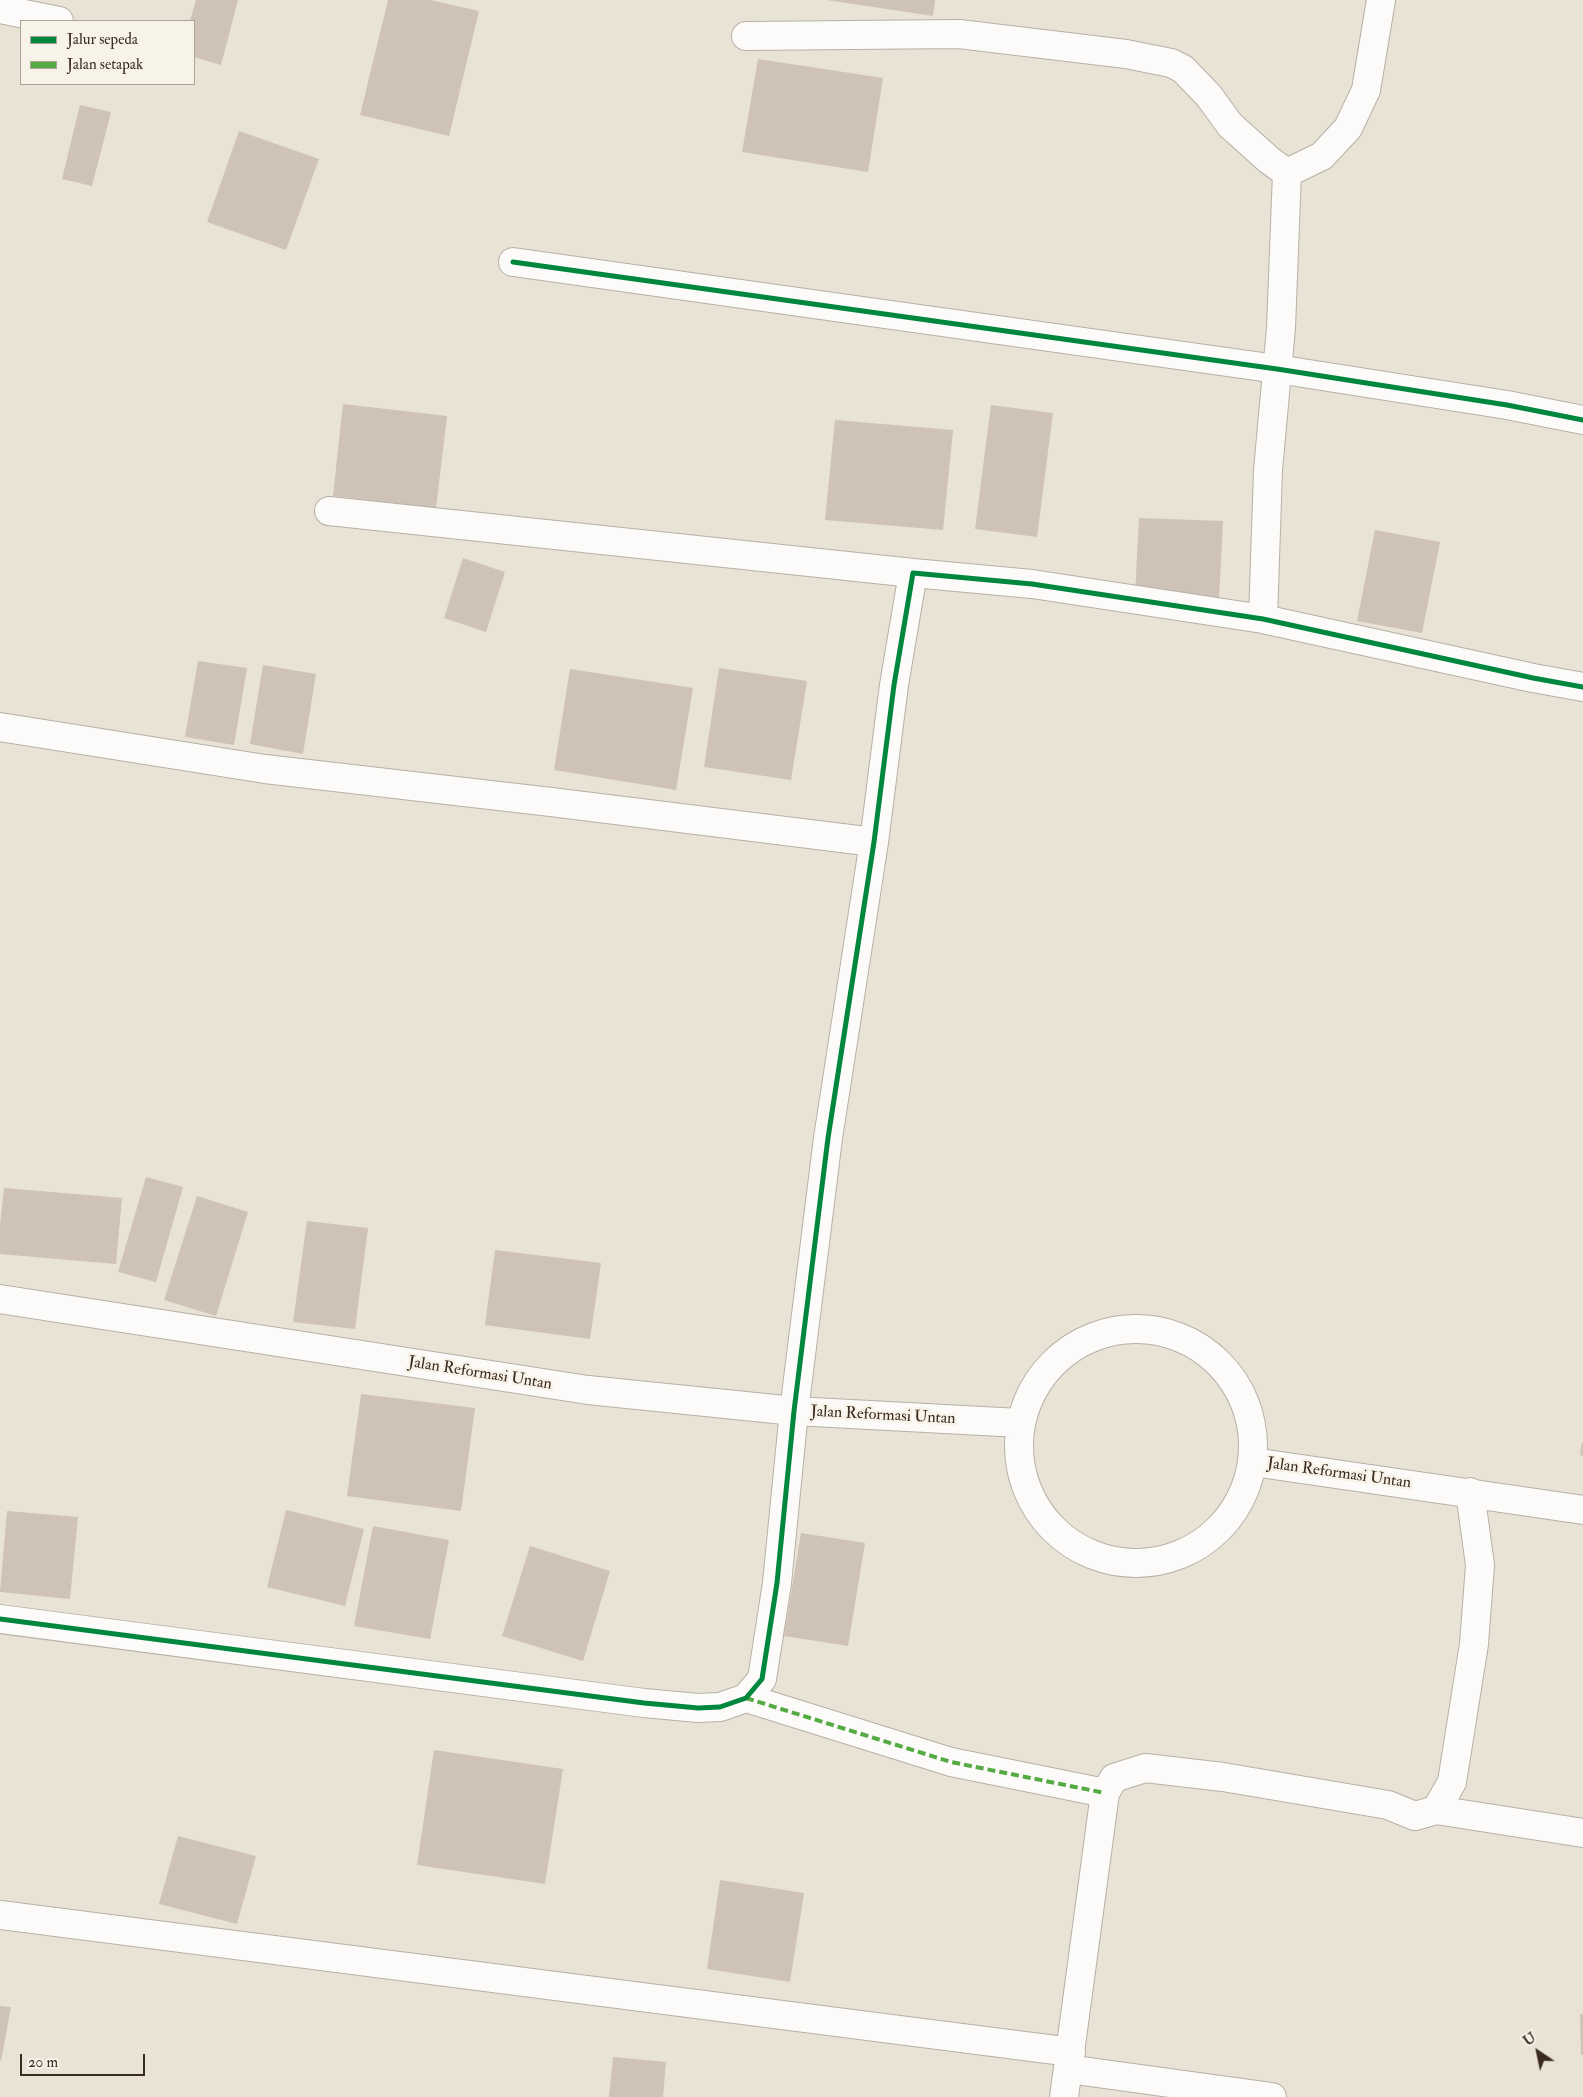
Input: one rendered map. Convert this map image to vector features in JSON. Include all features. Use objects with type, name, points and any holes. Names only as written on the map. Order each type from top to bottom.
[{"type":"street","points":[[1287,173],[1322,156],[1348,128],[1366,90],[1381,0]]},
{"type":"street","points":[[0,9],[54,20]]},
{"type":"street","points":[[746,36],[959,34],[1126,54],[1170,63],[1183,68],[1209,96],[1230,125],[1269,160],[1287,173]]},
{"type":"street","points":[[1263,619],[1268,470],[1281,328],[1287,173]]},
{"type":"street","points":[[513,262],[1277,369],[1507,405],[1583,420]]},
{"type":"street","points":[[329,511],[1032,584],[1263,619],[1533,678],[1583,687]]},
{"type":"street","points":[[0,1619],[644,1703],[698,1708],[720,1707],[746,1698],[762,1678],[777,1584],[794,1411],[828,1138],[874,842],[894,685],[913,573]]},
{"type":"street","points":[[0,727],[265,769],[874,842]]},
{"type":"street","name":"Jalan Reformasi Untan","points":[[0,1299],[588,1390],[794,1411],[1020,1423],[1038,1381],[1069,1349],[1111,1332],[1156,1330],[1198,1346],[1231,1376],[1251,1417],[1253,1462],[1470,1492],[1583,1510]]},
{"type":"street","points":[[1020,1423],[1020,1470],[1038,1513],[1072,1546],[1116,1563],[1163,1561],[1206,1542],[1237,1506],[1253,1462]]},
{"type":"street","points":[[1436,1810],[1452,1782],[1474,1644],[1480,1565],[1470,1492]]},
{"type":"street","points":[[746,1698],[951,1762],[1106,1793]]},
{"type":"street","points":[[1064,2097],[1106,1793],[1114,1778],[1145,1768],[1223,1777],[1388,1805],[1415,1816],[1436,1810],[1583,1833]]},
{"type":"street","points":[[0,1915],[1069,2061],[1272,2097]]},
{"type":"building","points":[[196,0],[238,0],[221,65],[195,57],[195,20],[190,20]]},
{"type":"building","points":[[388,0],[431,0],[479,11],[449,136],[360,115]]},
{"type":"building","points":[[827,0],[935,0],[933,16]]},
{"type":"building","points":[[758,59],[883,78],[868,172],[742,152]]},
{"type":"building","points":[[80,105],[111,112],[92,186],[62,179]]},
{"type":"building","points":[[239,131],[319,159],[286,250],[207,222]]},
{"type":"building","points":[[343,404],[447,416],[436,508],[333,496]]},
{"type":"building","points":[[991,405],[1053,413],[1037,537],[975,529]]},
{"type":"building","points":[[835,420],[953,430],[943,530],[825,520]]},
{"type":"building","points":[[1139,518],[1223,521],[1219,599],[1135,595]]},
{"type":"building","points":[[1375,530],[1440,542],[1422,633],[1357,621]]},
{"type":"building","points":[[463,558],[505,572],[486,632],[444,618]]},
{"type":"building","points":[[198,661],[247,668],[234,745],[185,737]]},
{"type":"building","points":[[263,665],[316,674],[303,754],[250,744]]},
{"type":"building","points":[[719,668],[807,681],[791,780],[704,767]]},
{"type":"building","points":[[570,669],[693,688],[676,790],[554,770]]},
{"type":"building","points":[[146,1177],[183,1187],[156,1282],[118,1272]]},
{"type":"building","points":[[4,1188],[122,1198],[116,1264],[0,1254],[0,1226]]},
{"type":"building","points":[[197,1196],[248,1212],[216,1316],[164,1300]]},
{"type":"building","points":[[307,1221],[368,1228],[355,1329],[293,1322]]},
{"type":"building","points":[[495,1250],[601,1263],[590,1339],[485,1325]]},
{"type":"building","points":[[361,1394],[475,1408],[461,1511],[347,1496]]},
{"type":"building","points":[[1583,1442],[1583,1456],[1580,1455]]},
{"type":"building","points":[[286,1510],[364,1529],[345,1606],[267,1587]]},
{"type":"building","points":[[7,1511],[78,1517],[70,1599],[0,1592]]},
{"type":"building","points":[[373,1526],[449,1540],[430,1639],[354,1626]]},
{"type":"building","points":[[801,1533],[865,1543],[848,1646],[784,1636]]},
{"type":"building","points":[[530,1546],[610,1571],[583,1661],[502,1636]]},
{"type":"building","points":[[434,1750],[563,1769],[545,1884],[417,1865]]},
{"type":"building","points":[[178,1836],[256,1856],[237,1924],[159,1904]]},
{"type":"building","points":[[720,1880],[804,1893],[790,1982],[707,1969]]},
{"type":"building","points":[[0,2006],[11,2007],[1,2061],[0,2061]]},
{"type":"building","points":[[1580,2014],[1583,2014],[1583,2055],[1581,2055]]},
{"type":"building","points":[[613,2057],[666,2062],[663,2097],[609,2097]]},
{"type":"marked path","points":[[746,1698],[951,1762],[1105,1793]]},
{"type":"cycle path","points":[[513,262],[1277,369],[1507,405],[1583,420]]},
{"type":"cycle path","points":[[0,1619],[644,1703],[698,1708],[720,1707],[746,1698],[762,1679],[777,1583],[794,1411],[828,1138],[874,842],[894,685],[913,573],[1032,584],[1263,619],[1533,678],[1583,687]]}]
